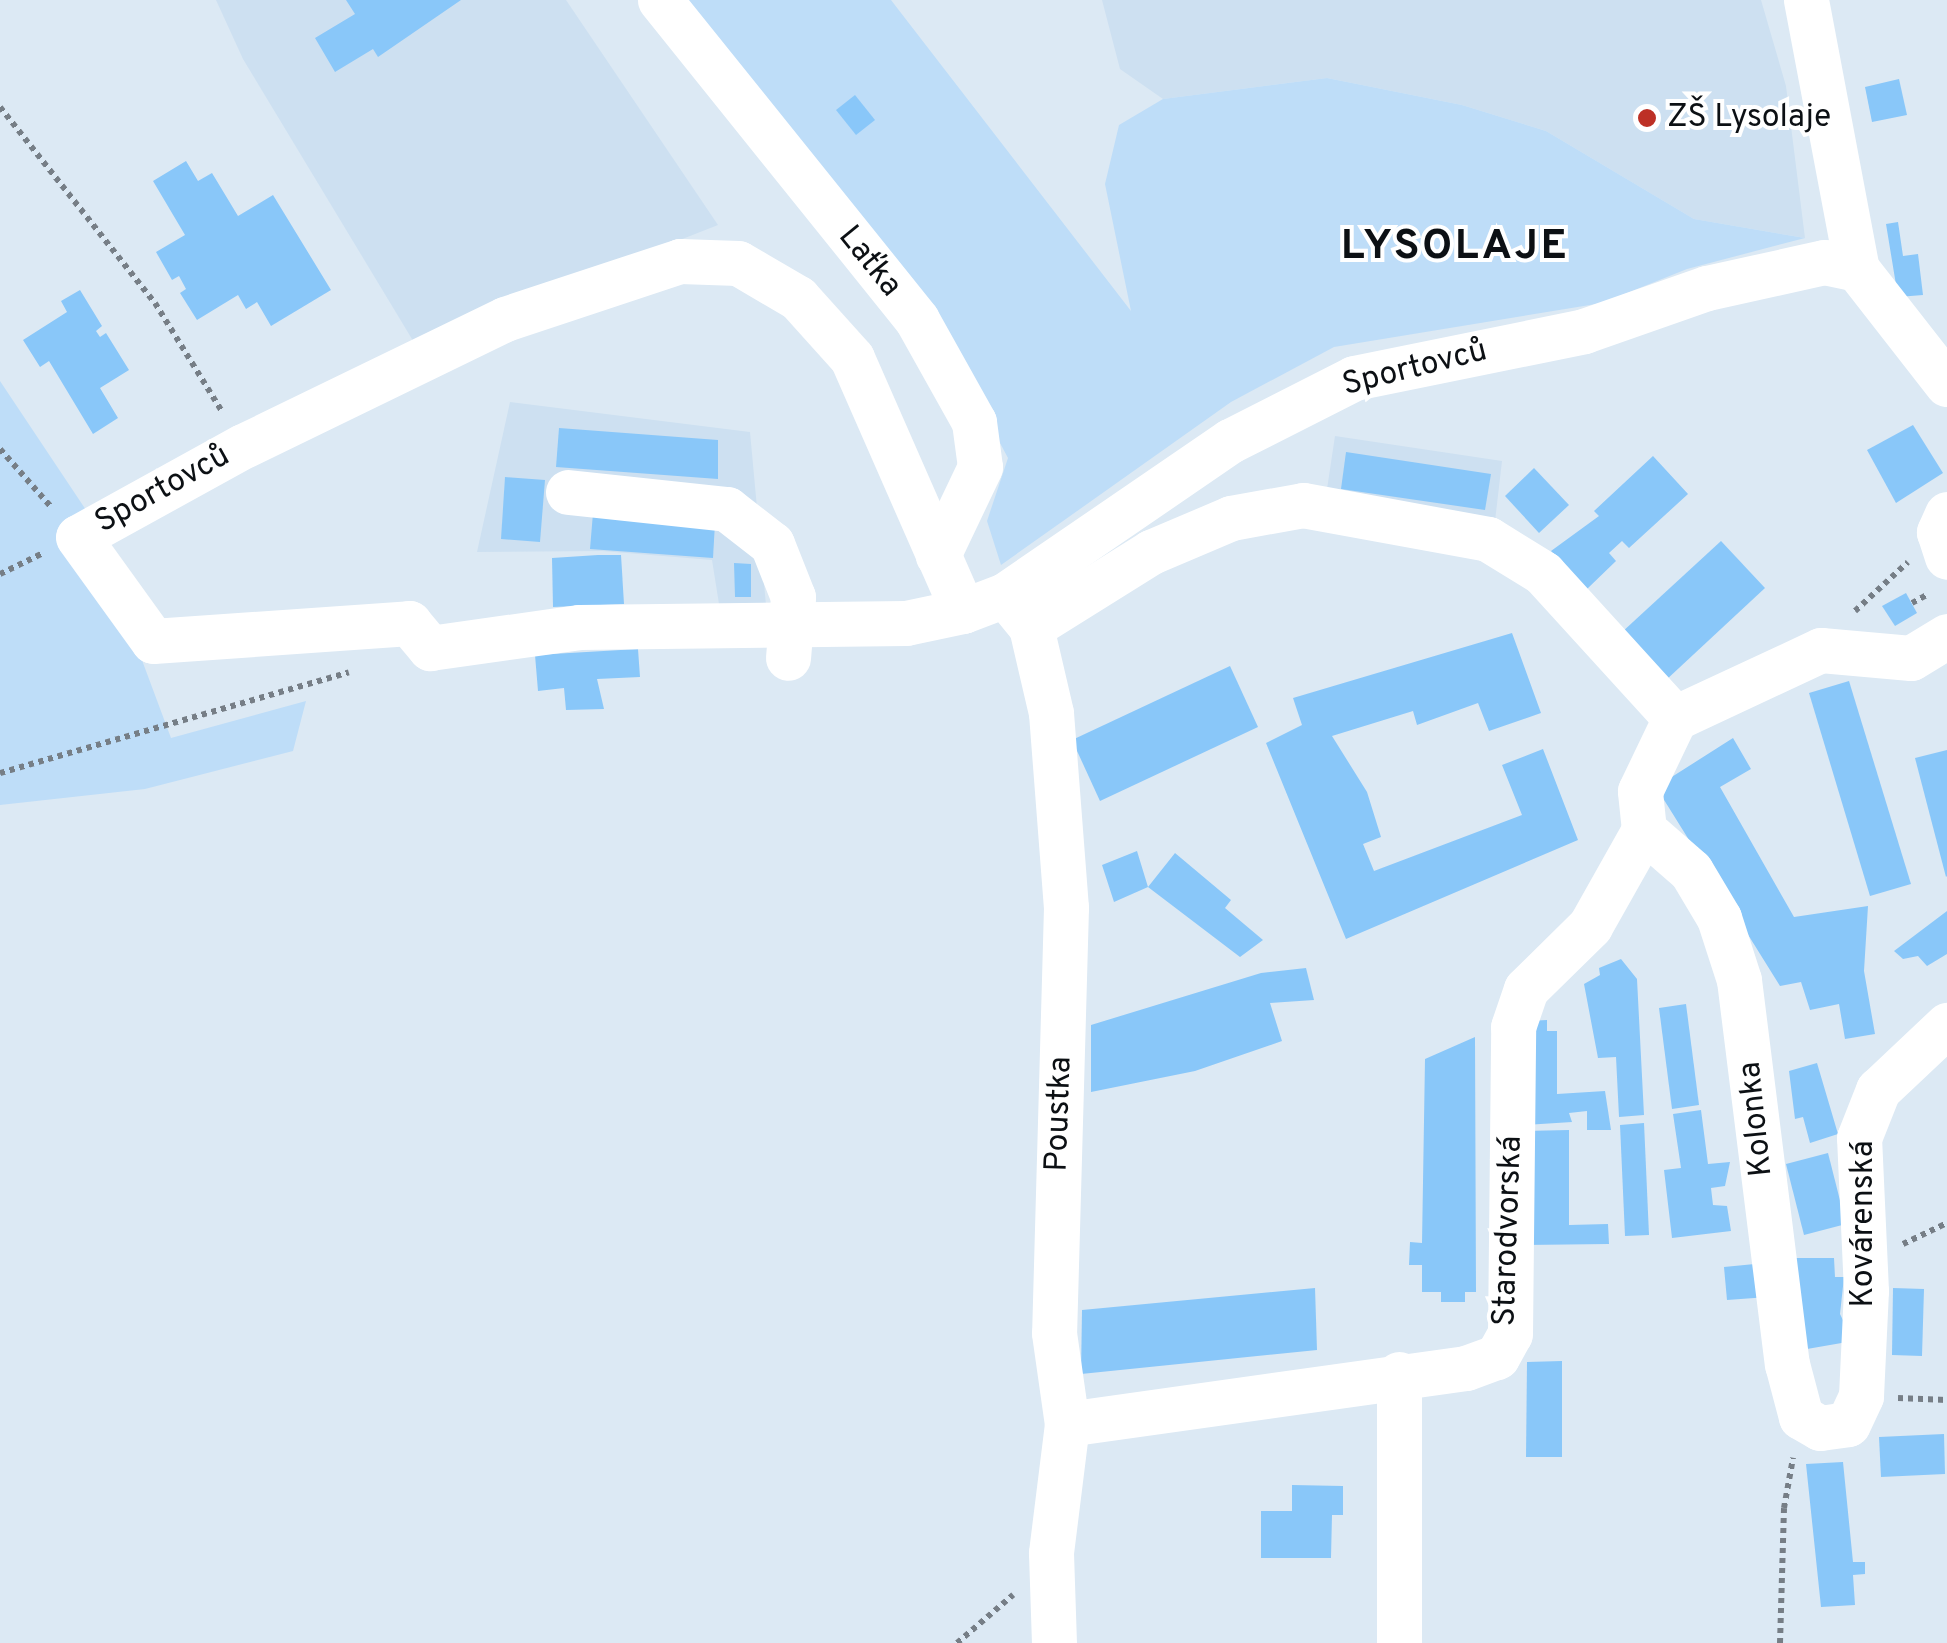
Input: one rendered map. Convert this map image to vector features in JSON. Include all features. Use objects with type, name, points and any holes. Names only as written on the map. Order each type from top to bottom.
[{"type":"street","name":"Laťka","points":[[660,0],[916,320],[974,422],[980,466],[938,555]]},
{"type":"street","points":[[1806,0],[1857,270],[1947,384]]},
{"type":"street","name":"Sportovců","points":[[963,611],[852,358],[798,298],[738,263],[680,261],[505,319],[243,446],[78,537],[153,641],[410,623],[430,648],[580,626],[791,640],[963,611],[1018,611],[1230,442],[1354,378],[1584,331],[1707,288],[1824,262],[1857,270]]},
{"type":"street","points":[[568,492],[728,509],[772,544],[793,597],[791,640]]},
{"type":"street","points":[[1018,611],[1231,518],[1303,505],[1488,539],[1543,573],[1676,718],[1821,650],[1912,658],[1947,636]]},
{"type":"street","name":"Poustka","points":[[1018,611],[1059,774],[1066,907],[1054,1333],[1067,1424],[1051,1554],[1054,1643]]},
{"type":"street","name":"Starodvorská","points":[[1067,1424],[1398,1374],[1466,1368],[1497,1356],[1510,1334],[1514,1027],[1526,989],[1590,926],[1644,830],[1640,791],[1676,718]]},
{"type":"street","name":"Kolonka","points":[[1644,830],[1691,871],[1720,918],[1738,980],[1787,1364],[1810,1422]]},
{"type":"street","name":"Kovárenská","points":[[1810,1422],[1848,1424],[1862,1396],[1866,1291],[1859,1138],[1878,1090],[1947,1026]]},
{"type":"street","points":[[1398,1374],[1399,1643]]},
{"type":"path","points":[[0,107],[154,303],[243,446]]},
{"type":"path","points":[[0,449],[78,537]]},
{"type":"path","points":[[1912,603],[1940,549]]},
{"type":"path","points":[[1821,650],[1940,549]]},
{"type":"path","points":[[0,772],[354,670]]},
{"type":"path","points":[[1780,1643],[1784,1508],[1810,1422]]},
{"type":"path","points":[[957,1643],[1051,1554]]},
{"type":"shaded area","points":[[216,0],[566,0],[718,225],[415,344],[243,59]]},
{"type":"shaded area","points":[[684,0],[891,0],[1131,311],[1105,184],[1119,125],[1163,99],[1327,78],[1462,105],[1546,131],[1694,219],[1805,238],[1687,269],[1602,303],[1334,347],[1231,402],[1001,565],[987,521],[1008,458],[912,278]]},
{"type":"shaded area","name":"ZŠ Lysolaje","points":[[1102,0],[1761,0],[1786,86],[1805,238],[1694,219],[1546,131],[1462,105],[1327,78],[1163,99],[1120,69]]},
{"type":"shaded area","points":[[0,381],[86,510],[171,738],[306,701],[293,751],[145,789],[0,805]]},
{"type":"shaded area","points":[[510,402],[750,432],[766,605],[719,604],[712,560],[602,551],[477,552]]},
{"type":"shaded area","points":[[1335,436],[1502,461],[1495,521],[1326,496]]},
{"type":"building","points":[[346,0],[461,0],[378,57],[373,49],[335,72],[315,38],[355,14]]},
{"type":"building","points":[[1899,79],[1907,115],[1872,122],[1865,87]]},
{"type":"building","points":[[855,95],[875,120],[856,135],[836,110]]},
{"type":"building","points":[[186,161],[198,181],[212,173],[238,216],[273,195],[331,290],[271,326],[257,302],[246,309],[238,295],[197,320],[180,293],[186,289],[179,276],[172,280],[156,252],[185,235],[153,181]]},
{"type":"building","points":[[1898,222],[1903,256],[1918,254],[1923,295],[1898,297],[1886,224]]},
{"type":"building","points":[[80,290],[102,326],[96,331],[100,337],[106,333],[129,370],[100,388],[118,418],[93,434],[49,361],[40,367],[23,340],[67,312],[61,301]]},
{"type":"building","points":[[1913,425],[1943,473],[1896,503],[1867,450]]},
{"type":"building","points":[[559,428],[718,440],[718,479],[556,467]]},
{"type":"building","points":[[1346,452],[1491,474],[1485,510],[1341,489]]},
{"type":"building","points":[[1653,456],[1688,494],[1629,548],[1622,541],[1609,553],[1616,561],[1587,589],[1551,551],[1599,516],[1594,511]]},
{"type":"building","points":[[1534,468],[1569,505],[1539,533],[1505,496]]},
{"type":"building","points":[[505,477],[545,480],[540,542],[501,539]]},
{"type":"building","points":[[593,513],[715,523],[713,558],[590,549]]},
{"type":"building","points":[[1721,541],[1765,588],[1665,681],[1621,633]]},
{"type":"building","points":[[621,555],[624,604],[553,607],[552,558]]},
{"type":"building","points":[[734,563],[751,564],[751,597],[735,597]]},
{"type":"building","points":[[1906,593],[1917,613],[1895,626],[1882,606]]},
{"type":"building","points":[[1512,633],[1541,713],[1489,731],[1478,703],[1417,725],[1413,711],[1332,736],[1367,792],[1381,837],[1363,844],[1374,871],[1522,815],[1502,765],[1543,749],[1578,840],[1346,939],[1266,743],[1302,725],[1293,698]]},
{"type":"building","points":[[638,649],[640,677],[597,679],[604,709],[566,710],[564,688],[538,691],[535,655]]},
{"type":"building","points":[[1230,666],[1258,727],[1100,801],[1072,740]]},
{"type":"building","points":[[1849,681],[1911,884],[1870,896],[1809,693]]},
{"type":"building","points":[[1733,738],[1751,769],[1720,787],[1794,917],[1868,906],[1864,971],[1875,1034],[1845,1039],[1839,1004],[1810,1010],[1801,982],[1780,986],[1656,787]]},
{"type":"building","points":[[1947,750],[1947,876],[1946,877],[1915,758]]},
{"type":"building","points":[[1137,851],[1148,887],[1114,902],[1102,865]]},
{"type":"building","points":[[1175,853],[1231,900],[1225,908],[1263,940],[1240,957],[1148,887]]},
{"type":"building","points":[[1947,911],[1947,954],[1927,966],[1918,956],[1903,959],[1894,951]]},
{"type":"building","points":[[1621,959],[1637,979],[1644,1115],[1619,1117],[1616,1057],[1598,1058],[1584,984],[1600,975],[1599,968]]},
{"type":"building","points":[[1306,968],[1314,1000],[1270,1003],[1282,1041],[1195,1071],[1091,1092],[1091,1025],[1261,973]]},
{"type":"building","points":[[1686,1004],[1699,1105],[1672,1109],[1659,1008]]},
{"type":"building","points":[[1547,1020],[1547,1031],[1557,1031],[1557,1094],[1605,1091],[1611,1130],[1587,1130],[1587,1111],[1569,1113],[1572,1122],[1525,1125],[1528,1021]]},
{"type":"building","points":[[1475,1037],[1476,1292],[1465,1292],[1465,1302],[1441,1302],[1441,1292],[1422,1292],[1422,1265],[1409,1265],[1410,1242],[1422,1243],[1425,1059]]},
{"type":"building","points":[[1817,1063],[1838,1134],[1810,1143],[1803,1117],[1795,1119],[1789,1071]]},
{"type":"building","points":[[1701,1110],[1708,1164],[1730,1162],[1725,1186],[1711,1188],[1713,1205],[1727,1206],[1731,1231],[1672,1238],[1664,1170],[1681,1168],[1673,1114]]},
{"type":"building","points":[[1644,1123],[1649,1235],[1625,1236],[1620,1125]]},
{"type":"building","points":[[1569,1130],[1569,1225],[1608,1224],[1609,1244],[1523,1245],[1522,1131]]},
{"type":"building","points":[[1828,1153],[1846,1224],[1804,1235],[1786,1164]]},
{"type":"building","points":[[1795,1258],[1834,1258],[1835,1277],[1844,1277],[1840,1314],[1853,1341],[1807,1349]]},
{"type":"building","points":[[1765,1263],[1768,1297],[1727,1300],[1724,1267]]},
{"type":"building","points":[[1315,1288],[1317,1350],[1081,1374],[1082,1310]]},
{"type":"building","points":[[1893,1288],[1924,1289],[1922,1356],[1892,1355]]},
{"type":"building","points":[[1562,1361],[1562,1457],[1526,1457],[1527,1362]]},
{"type":"building","points":[[1944,1434],[1945,1474],[1881,1477],[1879,1437]]},
{"type":"building","points":[[1843,1462],[1853,1562],[1865,1562],[1865,1574],[1853,1575],[1855,1605],[1821,1607],[1806,1464]]},
{"type":"building","points":[[1292,1485],[1343,1486],[1343,1515],[1332,1515],[1331,1558],[1261,1558],[1261,1511],[1292,1511]]},
{"type":"place","name":"ZŠ Lysolaje","points":[[1647,118]]},
{"type":"district","name":"LYSOLAJE","points":[[1455,248]]}]
